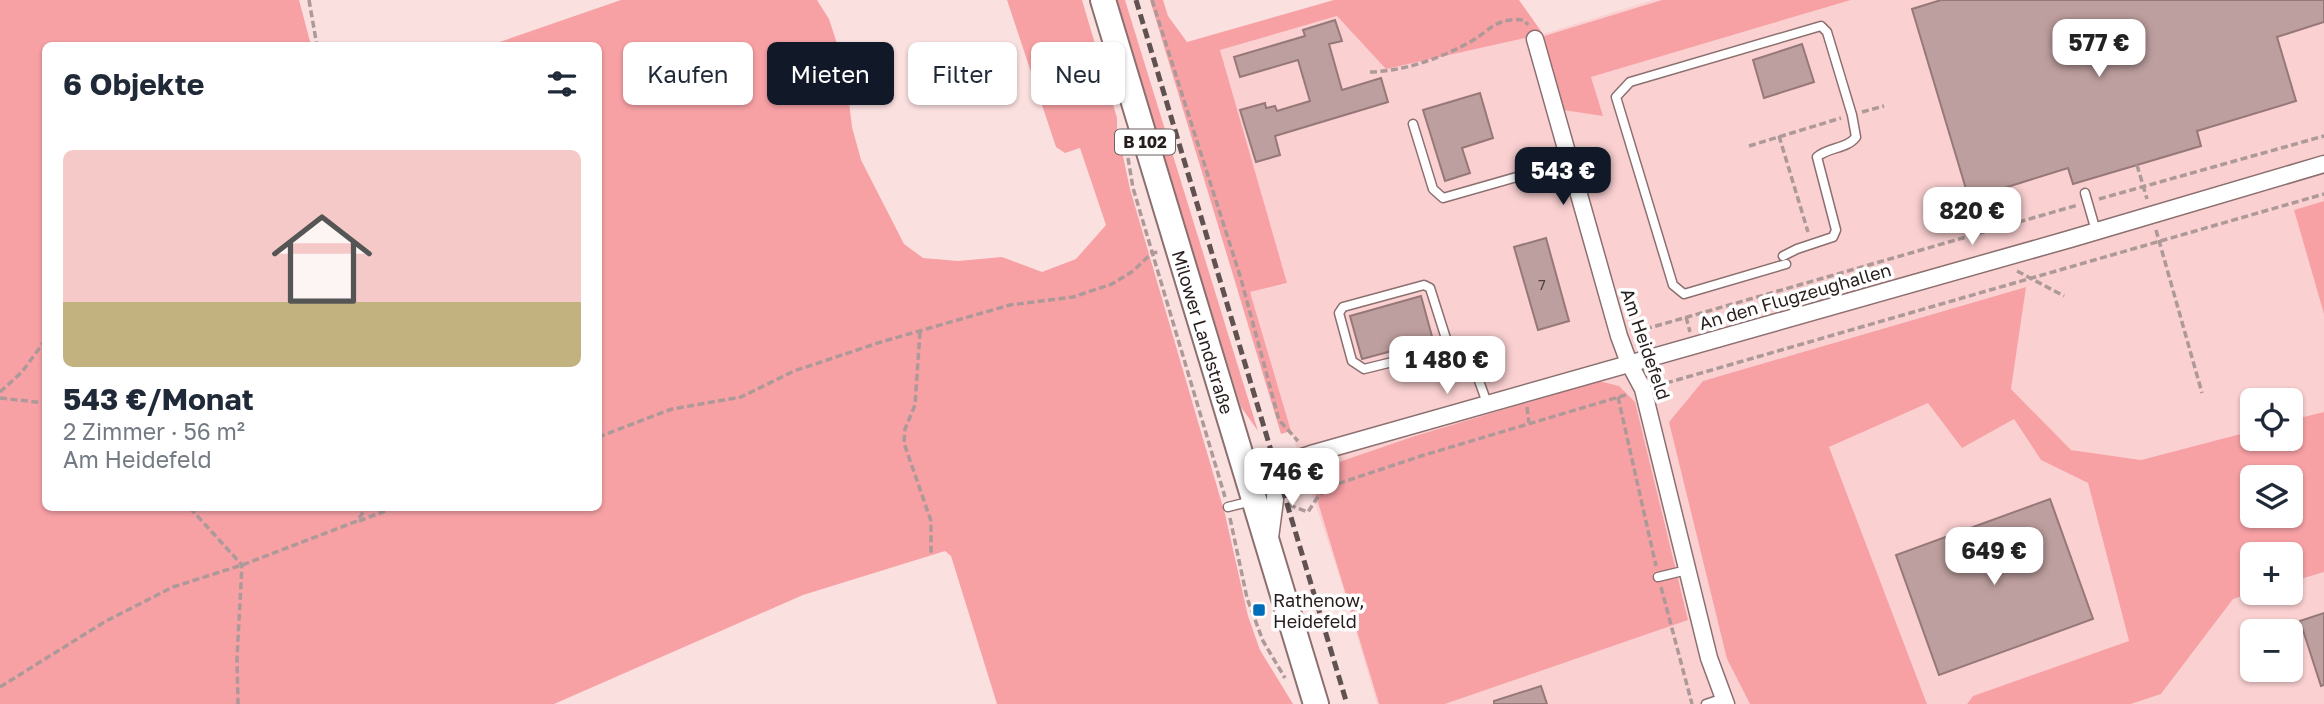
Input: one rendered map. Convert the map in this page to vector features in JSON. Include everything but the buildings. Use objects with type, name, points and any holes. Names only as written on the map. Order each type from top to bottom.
[{"type":"main road","name":"Milower Landstraße","points":[[1104,0],[1247,475],[1265,500],[1269,548],[1316,704]]},
{"type":"street","name":"Am Heidefeld","points":[[1535,39],[1619,336],[1643,389],[1709,658],[1725,701]]},
{"type":"street","name":"An den Flugzeughallen","points":[[1247,475],[1487,403],[2324,164]]},
{"type":"street","points":[[1265,500],[1276,465]]},
{"type":"lane","points":[[1821,26],[1826,32],[1852,115],[1856,137],[1853,142],[1824,151],[1816,157],[1836,230],[1833,237],[1812,244],[1784,260],[1684,294],[1673,285],[1616,97],[1630,82],[1821,26]]},
{"type":"lane","points":[[1413,124],[1433,189],[1443,198],[1569,162]]},
{"type":"lane","points":[[2085,192],[2096,231]]},
{"type":"lane","points":[[1449,348],[1430,288],[1424,285],[1343,307],[1339,313],[1352,361],[1364,369],[1449,348],[1469,353],[1487,403]]},
{"type":"lane","points":[[1228,507],[1265,500]]},
{"type":"lane","points":[[1658,577],[1688,570]]},
{"type":"lane","points":[[1706,704],[1725,701]]},
{"type":"path","points":[[309,0],[316,42]]},
{"type":"path","points":[[1152,0],[1241,279],[1279,420],[1311,454]]},
{"type":"path","points":[[1370,72],[1393,71],[1423,62],[1471,41],[1493,25],[1509,18],[1524,20],[1535,39]]},
{"type":"path","points":[[1749,146],[1884,106]]},
{"type":"path","points":[[1779,136],[1812,244]]},
{"type":"path","points":[[1619,336],[2324,136]]},
{"type":"path","points":[[1126,149],[1133,188],[1228,507],[1247,598],[1263,640],[1286,679]]},
{"type":"path","points":[[2137,165],[2202,393]]},
{"type":"path","points":[[1265,500],[1308,512],[1319,495],[1337,484],[1420,456],[1643,389],[2324,194]]},
{"type":"path","points":[[602,435],[672,409],[741,397],[794,371],[881,342],[1010,305],[1086,293],[1112,284],[1152,253],[1177,247]]},
{"type":"path","points":[[1994,260],[2064,296]]},
{"type":"path","points":[[920,332],[915,405],[905,429],[904,443],[932,521],[931,554]]},
{"type":"path","points":[[0,392],[22,372],[42,344]]},
{"type":"path","points":[[1618,397],[1658,577],[1692,704]]},
{"type":"path","points":[[0,398],[42,403]]},
{"type":"path","points":[[193,511],[242,565],[237,658],[238,704]]},
{"type":"path","points":[[357,521],[364,511]]},
{"type":"path","points":[[0,687],[106,621],[173,587],[242,565],[385,511]]},
{"type":"shaded area","points":[[0,0],[299,0],[310,42],[42,42],[42,511],[602,511],[602,42],[500,42],[621,0],[817,0],[829,19],[837,42],[767,42],[767,105],[849,105],[861,160],[904,244],[923,258],[958,261],[1002,257],[1042,272],[1076,259],[1106,225],[1080,148],[1065,153],[1056,147],[1042,105],[1113,105],[1130,189],[1225,514],[1248,616],[1260,650],[1293,704],[997,704],[951,556],[945,551],[803,595],[554,704],[0,704]]},
{"type":"shaded area","points":[[1007,0],[1082,0],[1094,42],[1031,42],[1031,72]]},
{"type":"shaded area","points":[[1115,0],[1125,0],[1258,431],[1241,407]]},
{"type":"shaded area","points":[[1150,0],[1163,0],[1168,16],[1187,42],[1334,0],[1519,0],[1543,34],[1386,69],[1337,16],[1220,50],[1287,283],[1250,292],[1291,431],[1281,434]]},
{"type":"shaded area","points":[[1653,0],[1662,0],[1544,36],[1602,115],[1590,77],[1851,0],[2324,0],[2324,201],[2294,210],[2324,314],[2324,412],[2303,417],[2303,388],[2240,388],[2240,434],[2141,460],[2071,450],[2011,389],[2025,287],[1703,381],[1727,659],[1750,704],[1445,704],[1688,620],[1619,386],[1599,381],[1415,436],[1333,464],[1334,550],[1377,704],[1250,292],[1287,284],[1220,50],[1338,16],[1543,34]]},
{"type":"shaded area","points":[[1662,0],[1851,0],[1591,77],[1603,116],[1563,110],[1544,36]]},
{"type":"shaded area","points":[[2324,201],[2324,314],[2294,210]]},
{"type":"shaded area","points":[[2026,287],[2011,389],[2071,450],[2141,460],[2240,434],[2240,451],[2303,451],[2303,417],[2324,412],[2324,572],[2303,578],[2303,542],[2240,542],[2240,597],[2233,599],[2161,694],[2131,704],[1967,704],[1973,696],[2129,641],[2088,483],[2041,460],[2014,419],[1962,448],[1928,403],[1829,447],[1927,704],[1750,704],[1727,659],[1669,422],[1703,381]]},
{"type":"shaded area","points":[[1599,381],[1619,386],[1635,402],[1688,620],[1445,704],[1379,704],[1311,479],[1333,464],[1415,436]]},
{"type":"shaded area","points":[[1928,403],[2014,419],[2041,460],[2088,483],[2129,642],[1973,696],[1967,704],[1927,704],[1829,447]]},
{"type":"shaded area","points":[[2324,572],[2324,704],[2132,704],[2161,694],[2233,599],[2240,597],[2240,605],[2303,605],[2303,578]]},
{"type":"railway","points":[[1136,0],[1347,704]]},
{"type":"place","name":"Rathenow, Heidefeld","points":[[1259,610]]}]
